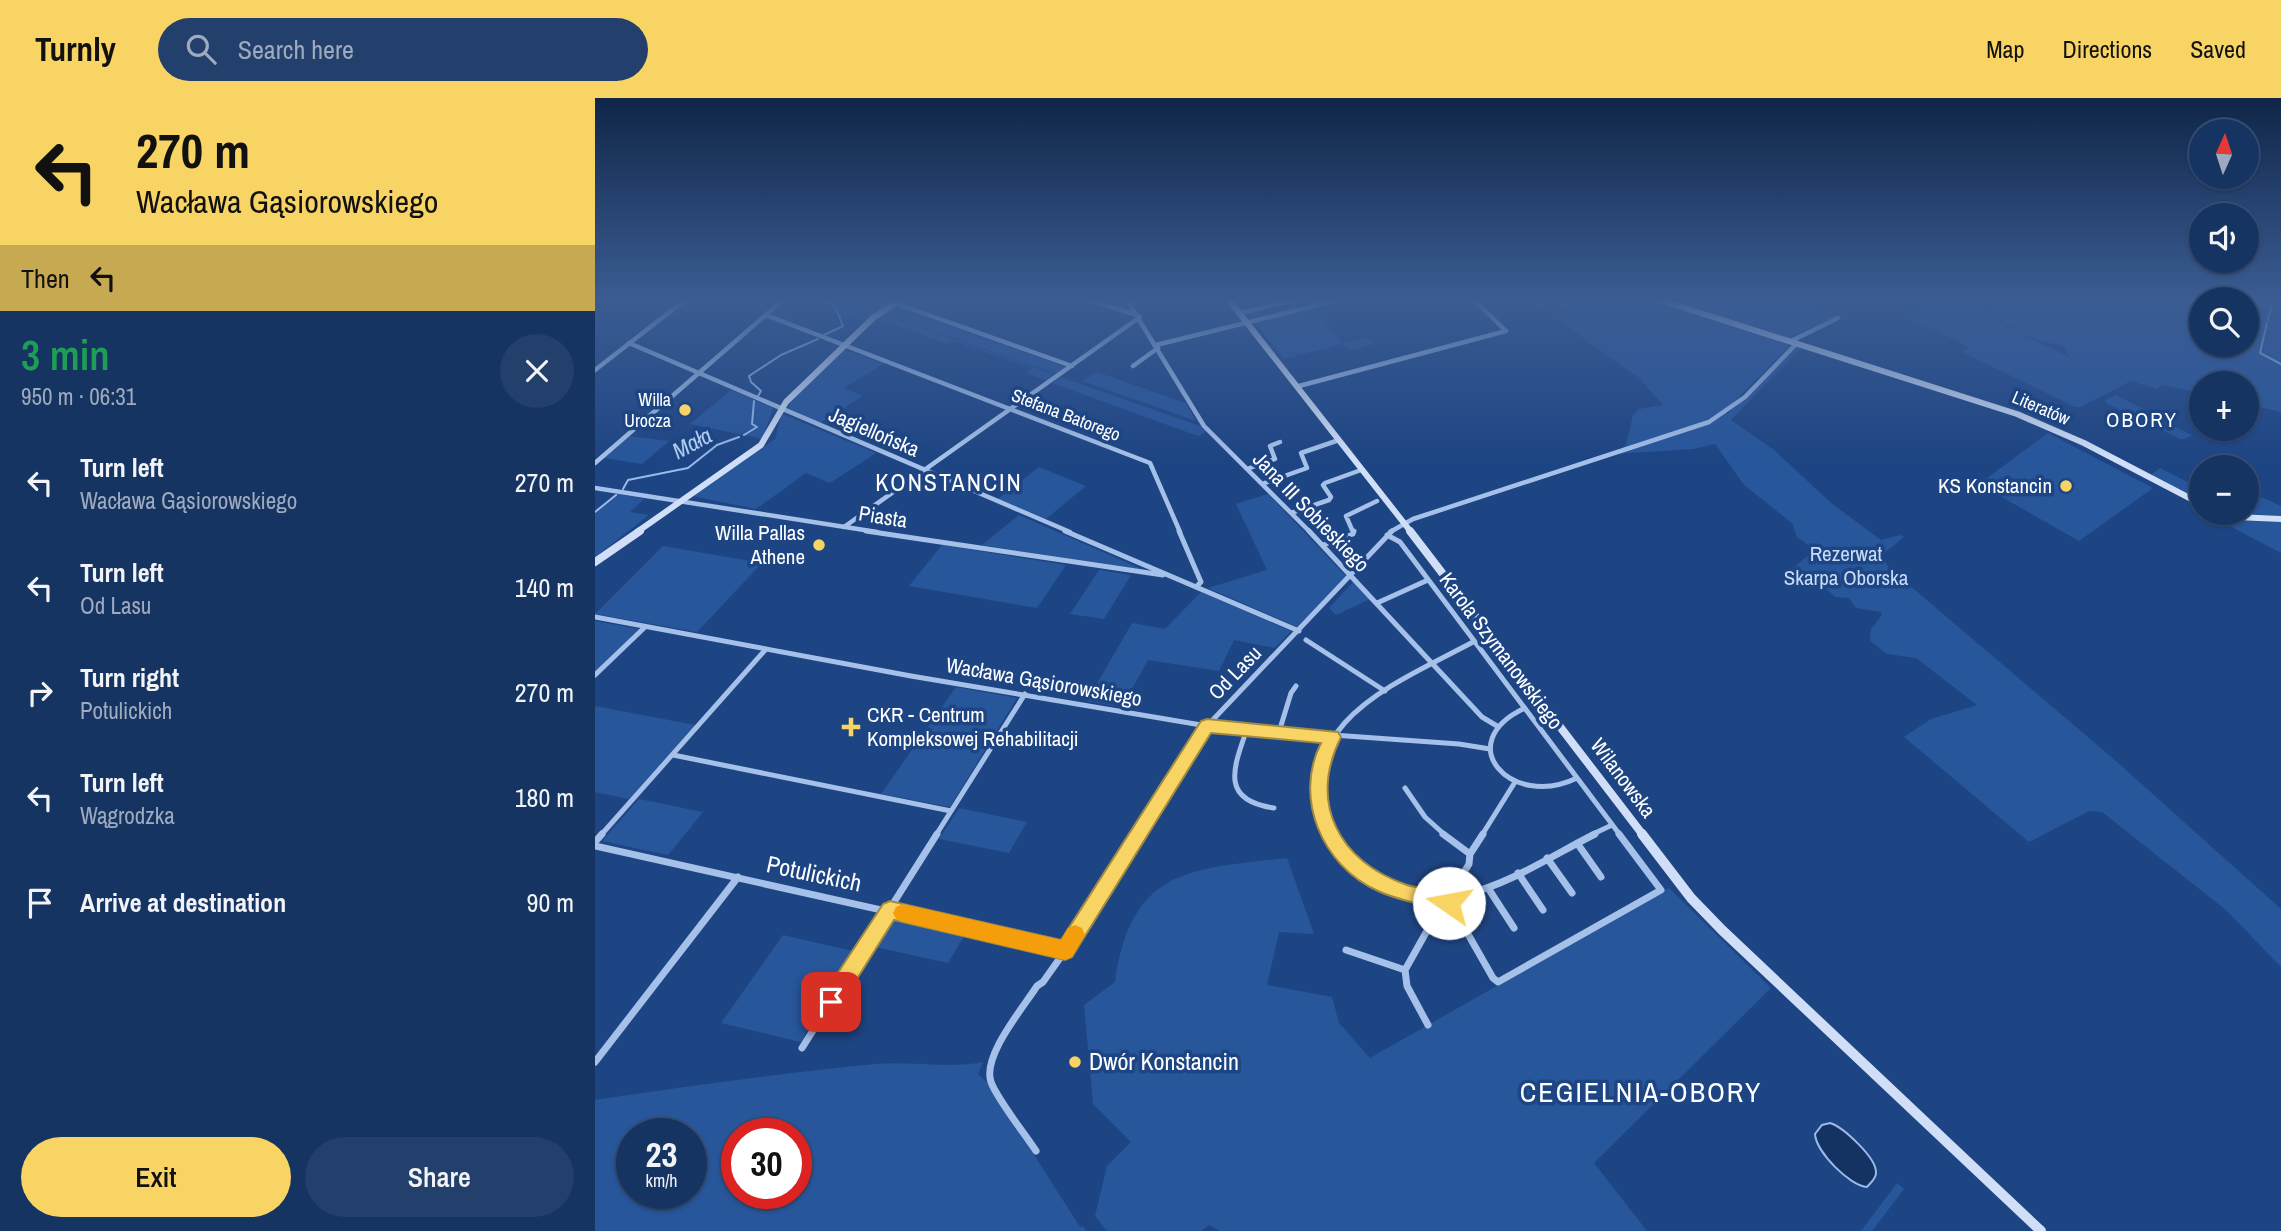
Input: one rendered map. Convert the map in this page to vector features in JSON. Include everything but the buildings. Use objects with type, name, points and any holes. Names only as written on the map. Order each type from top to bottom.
[{"type":"main road","points":[[595,562],[761,445],[771,432],[780,408],[836,353]]},
{"type":"main road","name":"Wilanowska","points":[[1272,353],[1678,882],[1704,912],[2041,1231]]},
{"type":"main road","name":"Literatów","points":[[1828,353],[2017,414],[2075,439],[2189,498]]},
{"type":"main road","points":[[2259,518],[2281,519]]},
{"type":"street","points":[[595,370],[617,353]]},
{"type":"street","name":"Jagiellońska","points":[[652,353],[1300,631]]},
{"type":"street","points":[[595,463],[722,353]]},
{"type":"street","name":"Stefana Batorego","points":[[865,353],[1150,463],[1201,582],[1196,587]]},
{"type":"street","points":[[1037,353],[1072,366]]},
{"type":"street","points":[[844,527],[1090,353]]},
{"type":"street","points":[[1133,366],[1149,353]]},
{"type":"street","name":"Jana III Sobieskiego","points":[[1161,353],[1198,417],[1323,545],[1482,718],[1497,726]]},
{"type":"street","points":[[1299,386],[1424,353]]},
{"type":"street","name":"Od Lasu","points":[[1036,1151],[992,1082],[989,1064],[1037,986],[1043,982],[1065,951],[1207,726],[1300,631],[1387,535],[1403,523],[1715,419],[1737,403],[1784,353]]},
{"type":"street","points":[[1262,484],[1307,468],[1309,466],[1301,453],[1339,440]]},
{"type":"street","points":[[1247,469],[1275,459],[1270,446],[1280,442]]},
{"type":"street","points":[[1291,513],[1329,500],[1331,497],[1323,485],[1325,483],[1361,470]]},
{"type":"street","name":"Piasta","points":[[595,488],[1149,575],[1166,575]]},
{"type":"street","points":[[1323,545],[1353,534],[1354,530],[1346,516],[1377,501]]},
{"type":"street","name":"Karola Szymanowskiego","points":[[1387,535],[1400,542],[1661,890],[1500,981],[1493,978],[1453,912]]},
{"type":"street","points":[[1377,603],[1428,580]]},
{"type":"street","name":"Wacława Gąsiorowskiego","points":[[595,617],[1207,726],[1459,744],[1490,749]]},
{"type":"street","points":[[595,676],[645,626]]},
{"type":"street","points":[[1306,640],[1385,691]]},
{"type":"street","points":[[1473,642],[1356,710],[1332,737],[1324,754],[1317,786],[1319,809],[1333,841],[1352,863],[1381,884],[1412,895],[1448,899],[1462,898],[1488,888],[1612,825]]},
{"type":"street","points":[[595,844],[767,649]]},
{"type":"street","points":[[1279,733],[1291,692],[1296,686]]},
{"type":"street","points":[[802,1048],[1025,694]]},
{"type":"street","points":[[1525,708],[1497,726],[1490,749],[1494,763],[1515,782],[1542,788],[1562,785],[1577,778]]},
{"type":"street","points":[[1247,729],[1234,768],[1233,784],[1245,800],[1274,808]]},
{"type":"street","points":[[673,755],[951,811]]},
{"type":"street","points":[[1448,899],[1469,864],[1470,854],[1515,782]]},
{"type":"street","points":[[1405,788],[1427,820],[1470,854]]},
{"type":"street","points":[[1577,843],[1601,877]]},
{"type":"street","name":"Potulickich","points":[[595,844],[1065,951]]},
{"type":"street","points":[[1547,858],[1572,893]]},
{"type":"street","points":[[1518,873],[1543,910]]},
{"type":"street","points":[[595,1062],[738,877]]},
{"type":"street","points":[[1488,888],[1514,928]]},
{"type":"street","points":[[1428,1025],[1407,986],[1405,970],[1428,929],[1453,912],[1448,899]]},
{"type":"street","points":[[1346,950],[1405,970]]},
{"type":"green space","points":[[841,353],[853,353],[885,363],[844,388],[863,396],[820,423],[788,408],[793,398]]},
{"type":"green space","points":[[988,353],[1056,375],[1047,381],[1026,373],[1032,368]]},
{"type":"green space","points":[[996,353],[1026,353],[1066,367],[1057,374]]},
{"type":"green space","points":[[1279,353],[1308,353],[1284,359]]},
{"type":"green space","name":"Rezerwat Skarpa Oborska","points":[[1604,353],[1782,353],[1727,409],[1727,414],[1789,353],[1796,353],[1731,420],[1774,450],[1831,503],[1881,540],[1900,535],[1904,537],[1882,555],[1888,567],[2117,762],[2281,909],[2281,967],[2226,910],[2102,812],[2089,811],[2029,842],[1904,737],[1931,719],[1977,705],[1916,658],[1887,654],[1870,641],[1871,629],[1882,615],[1881,612],[1856,608],[1849,598],[1835,597],[1814,578],[1788,572],[1815,550],[1797,537],[1792,523],[1744,485],[1715,444],[1693,449],[1615,454],[1626,445],[1633,415],[1639,409],[1663,405],[1639,378]]},
{"type":"green space","points":[[1964,353],[2060,353],[2071,358],[2067,353],[2189,353],[2189,357],[2259,357],[2259,353],[2281,353],[2281,412],[2259,407],[2259,371],[2189,371],[2189,391],[2162,385],[2157,389],[2131,381],[2081,407],[2075,407]]},
{"type":"green space","points":[[1097,372],[1186,403],[1196,421],[1082,381]]},
{"type":"green space","points":[[1061,377],[1200,426],[1206,432],[1198,436],[1052,383]]},
{"type":"green space","points":[[731,390],[773,408],[763,439],[690,424]]},
{"type":"green space","points":[[2116,395],[2189,434],[2189,437],[2180,439],[2106,403],[2105,400]]},
{"type":"green space","points":[[782,414],[876,453],[830,483],[806,473],[756,509],[692,496],[775,439]]},
{"type":"green space","name":"KS Konstancin","points":[[2048,433],[2153,488],[2079,541],[1979,484]]},
{"type":"green space","points":[[629,436],[669,441],[642,464],[604,458]]},
{"type":"green space","points":[[1039,467],[1086,486],[1046,519],[998,499]]},
{"type":"green space","points":[[2160,468],[2189,483],[2189,495],[2154,477],[2152,474]]},
{"type":"green space","points":[[618,494],[644,499],[630,512],[649,515],[595,557],[595,514]]},
{"type":"green space","points":[[1268,494],[1346,576],[1297,627],[1208,588],[1267,570],[1236,504]]},
{"type":"green space","points":[[2259,498],[2281,506],[2281,516],[2259,515]]},
{"type":"green space","points":[[1019,515],[1146,571],[982,545]]},
{"type":"green space","points":[[2259,521],[2281,522],[2281,553],[2228,525],[2259,525]]},
{"type":"green space","points":[[942,545],[1066,565],[1037,608],[909,586]]},
{"type":"green space","points":[[663,546],[762,563],[697,632],[595,614]]},
{"type":"green space","points":[[1099,570],[1131,575],[1104,619],[1070,614]]},
{"type":"green space","points":[[1353,582],[1370,599],[1336,615],[1329,608]]},
{"type":"green space","points":[[1201,592],[1291,631],[1275,648],[1234,640],[1219,671],[1148,660],[1122,707],[1087,701],[1132,623],[1165,629]]},
{"type":"green space","points":[[595,621],[639,629],[595,672]]},
{"type":"green space","points":[[956,687],[1017,698],[950,807],[881,794]]},
{"type":"green space","points":[[595,706],[695,725],[629,799],[595,792]]},
{"type":"green space","points":[[639,799],[703,812],[668,855],[602,841]]},
{"type":"green space","points":[[959,808],[1027,822],[1009,853],[939,839]]},
{"type":"green space","points":[[1287,858],[1314,934],[1279,932],[1267,985],[1332,997],[1339,1023],[1370,1058],[1669,888],[1771,988],[1594,1163],[1647,1231],[1220,1231],[1209,1225],[1201,1231],[1107,1231],[1095,1216],[1107,1166],[1131,1142],[1093,1104],[1084,1005],[1115,982],[1123,944],[1135,916],[1151,895],[1171,881],[1195,872]]},
{"type":"green space","points":[[890,916],[966,933],[948,963],[871,946]]},
{"type":"green space","points":[[783,935],[857,952],[801,1042],[721,1023]]},
{"type":"green space","points":[[983,1062],[978,1074],[989,1084],[1080,1227],[1083,1226],[1086,1231],[595,1231],[595,1100],[806,1071],[876,1064],[943,1065]]},
{"type":"green space","points":[[1897,1183],[1904,1189],[1872,1231],[1861,1231]]},
{"type":"shaded area","points":[[1830,1123],[1851,1137],[1871,1159],[1876,1175],[1867,1187],[1843,1175],[1821,1150],[1815,1134],[1822,1125]]},
{"type":"waterway","name":"Mała","points":[[758,396],[761,391],[751,382],[749,376],[786,353]]},
{"type":"waterway","points":[[2260,353],[2281,364]]},
{"type":"waterway","name":"Mała","points":[[744,435],[757,427],[752,424],[754,401]]},
{"type":"waterway","name":"Mała","points":[[623,489],[628,480],[688,468],[717,445],[739,437]]},
{"type":"waterway","name":"Mała","points":[[595,512],[616,495]]},
{"type":"slow traffic","points":[[903,913],[1065,951],[1075,935]]},
{"type":"place","name":"Willa Urocza","points":[[685,410]]},
{"type":"place","name":"KS Konstancin","points":[[2066,486]]},
{"type":"place","name":"Willa Pallas Athene","points":[[819,545]]},
{"type":"place","name":"CKR - Centrum Kompleksowej Rehabilitacji","points":[[851,727]]},
{"type":"place","name":"Dwór Konstancin","points":[[1075,1062]]},
{"type":"district","name":"OBORY","points":[[2142,420]]},
{"type":"district","name":"KONSTANCIN","points":[[949,483]]},
{"type":"district","name":"CEGIELNIA-OBORY","points":[[1641,1092]]},
{"type":"route","points":[[831,1002],[890,910],[1065,951],[1207,726],[1332,737],[1324,754],[1317,786],[1319,809],[1333,841],[1352,863],[1381,884],[1412,895],[1448,899],[1449,903]]}]
